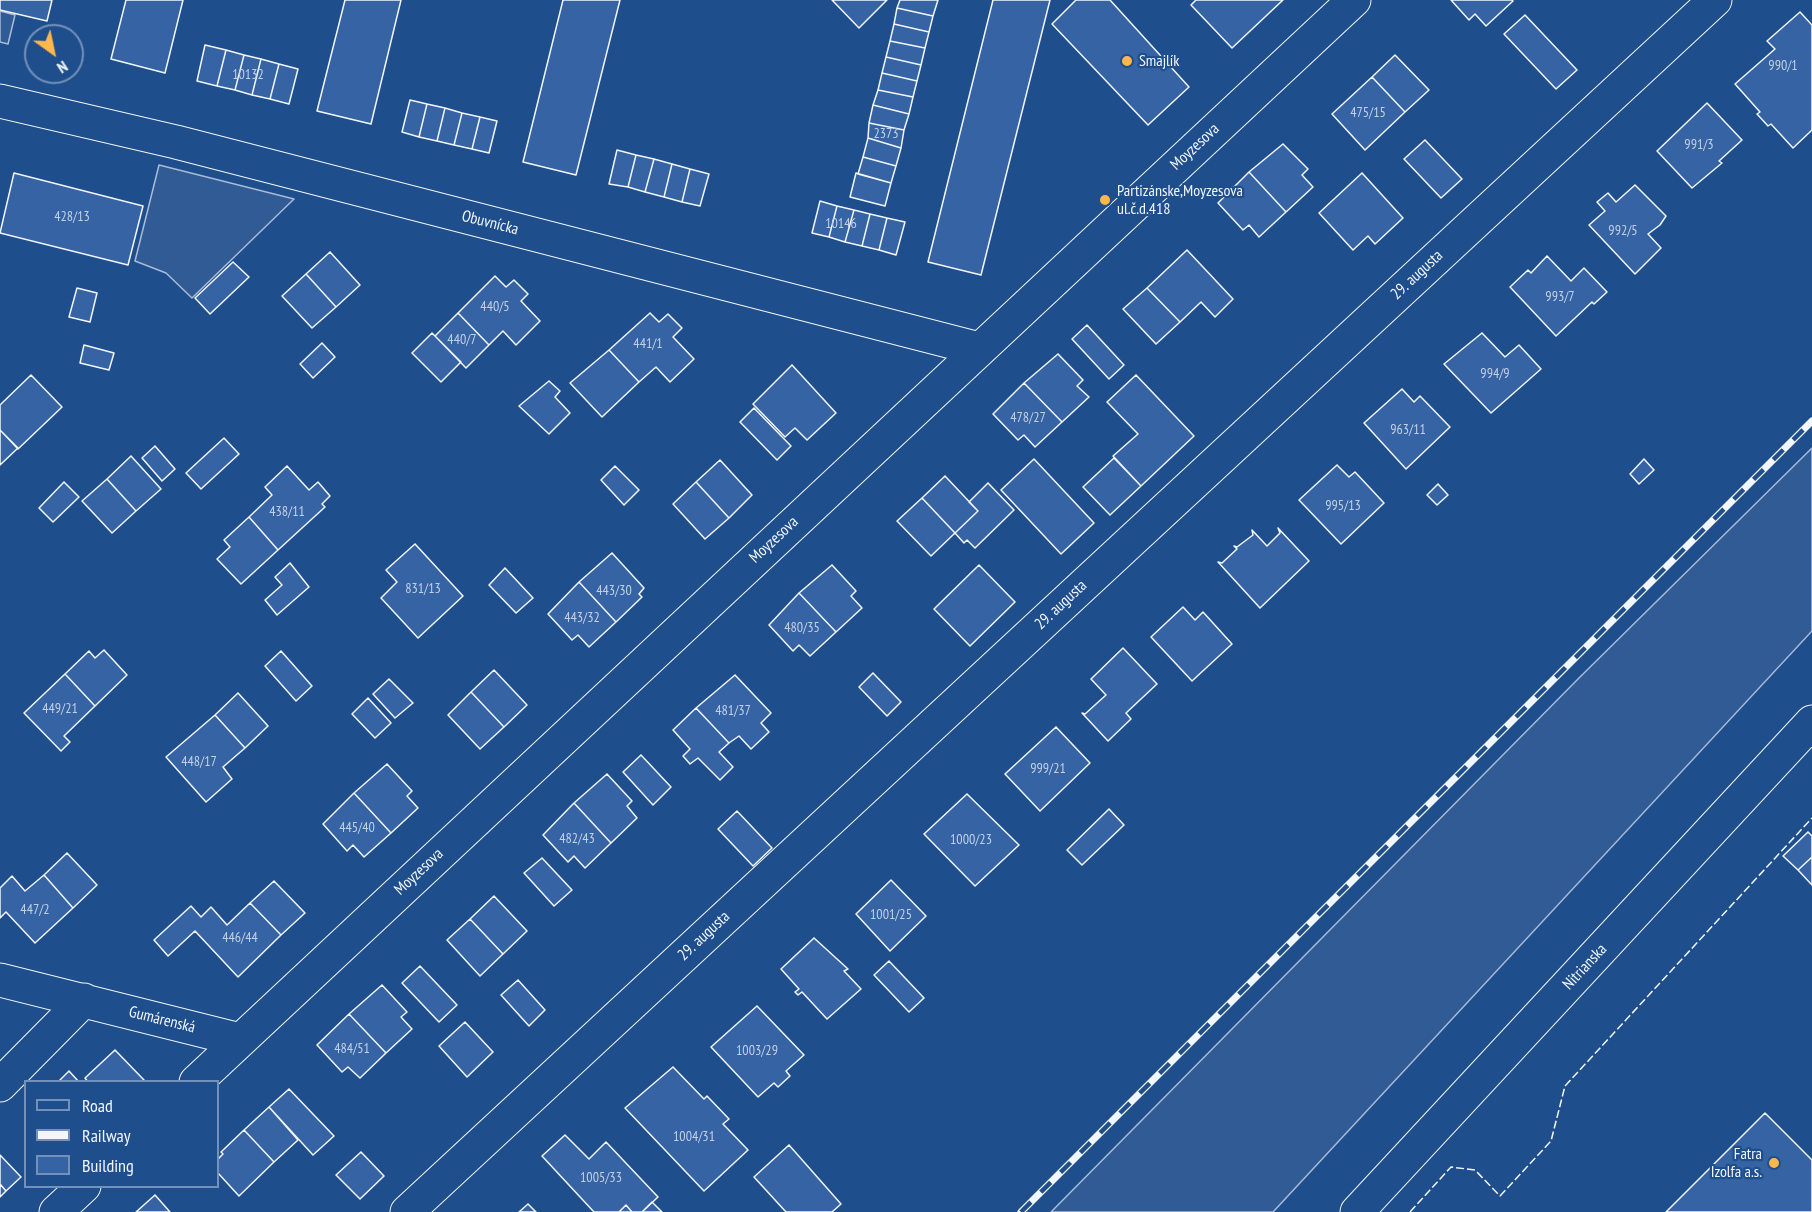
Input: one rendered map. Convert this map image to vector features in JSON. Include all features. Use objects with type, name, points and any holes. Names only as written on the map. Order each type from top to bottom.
[{"type":"street","name":"Moyzesova","points":[[198,1080],[1354,0]]},
{"type":"street","name":"29. augusta","points":[[407,1212],[1715,0]]},
{"type":"street","name":"Obuvnícka","points":[[0,101],[176,142],[979,349]]},
{"type":"street","name":"Nitrianska","points":[[1357,1212],[1812,722]]},
{"type":"street","name":"Gumárenská","points":[[0,980],[240,1040]]},
{"type":"street","points":[[0,1085],[84,1000]]},
{"type":"street","points":[[56,1212],[82,1188]]},
{"type":"shaded area","points":[[0,11],[15,15],[8,44],[0,42]]},
{"type":"shaded area","points":[[159,165],[294,199],[192,298],[166,273],[135,261]]},
{"type":"shaded area","points":[[1812,448],[1812,631],[1273,1212],[1051,1212],[1579,678]]},
{"type":"building","points":[[0,0],[52,0],[47,21],[0,10]]},
{"type":"building","points":[[126,0],[183,0],[165,73],[111,59]]},
{"type":"building","points":[[345,0],[401,0],[371,124],[317,111]]},
{"type":"building","points":[[563,0],[620,0],[576,175],[523,162]]},
{"type":"building","points":[[832,0],[887,0],[859,28]]},
{"type":"building","points":[[900,0],[938,0],[933,16],[897,8]]},
{"type":"building","points":[[993,0],[1050,0],[981,275],[928,262]]},
{"type":"building","name":"Smajlík","points":[[1076,0],[1110,0],[1189,87],[1148,125],[1052,24]]},
{"type":"building","points":[[1196,0],[1283,0],[1232,48],[1191,5]]},
{"type":"building","points":[[1451,0],[1513,1],[1486,26],[1475,14],[1469,20]]},
{"type":"building","points":[[897,8],[933,16],[929,32],[894,24]]},
{"type":"building","points":[[1800,12],[1812,25],[1812,130],[1793,148],[1771,124],[1768,126],[1757,114],[1760,112],[1735,84],[1775,49],[1767,41]]},
{"type":"building","points":[[1525,15],[1577,70],[1556,89],[1504,34]]},
{"type":"building","points":[[894,24],[929,32],[925,48],[890,41]]},
{"type":"building","points":[[890,41],[925,48],[921,65],[886,57]]},
{"type":"building","points":[[205,45],[226,50],[217,86],[197,81]]},
{"type":"building","points":[[226,50],[244,55],[235,90],[217,86]]},
{"type":"building","points":[[244,55],[261,59],[252,95],[235,90]]},
{"type":"building","points":[[1395,55],[1429,90],[1405,112],[1372,77]]},
{"type":"building","points":[[886,57],[921,65],[917,81],[882,73]]},
{"type":"building","points":[[261,59],[279,64],[270,99],[252,95]]},
{"type":"building","points":[[279,64],[298,69],[289,104],[270,99]]},
{"type":"building","points":[[882,73],[917,81],[913,97],[878,90]]},
{"type":"building","points":[[1372,77],[1405,112],[1365,150],[1332,114]]},
{"type":"building","points":[[878,90],[913,97],[909,114],[873,105]]},
{"type":"building","points":[[410,100],[427,104],[419,137],[402,132]]},
{"type":"building","points":[[1707,103],[1742,140],[1719,161],[1722,163],[1692,188],[1657,151]]},
{"type":"building","points":[[427,104],[445,108],[437,141],[419,137]]},
{"type":"building","points":[[873,105],[909,114],[904,130],[869,123]]},
{"type":"building","points":[[445,108],[462,113],[454,145],[437,141]]},
{"type":"building","points":[[462,113],[480,117],[472,149],[454,145]]},
{"type":"building","points":[[480,117],[497,121],[489,153],[472,149]]},
{"type":"building","points":[[869,123],[904,130],[901,148],[868,138]]},
{"type":"building","points":[[868,138],[901,148],[896,166],[863,157]]},
{"type":"building","points":[[1425,140],[1462,179],[1441,198],[1404,159]]},
{"type":"building","points":[[1283,144],[1308,169],[1302,175],[1313,187],[1286,212],[1249,172]]},
{"type":"building","points":[[617,150],[636,155],[628,187],[609,184]]},
{"type":"building","points":[[636,155],[654,159],[645,192],[628,187]]},
{"type":"building","points":[[863,157],[896,166],[891,183],[858,174]]},
{"type":"building","points":[[654,159],[672,164],[664,197],[645,192]]},
{"type":"building","points":[[672,164],[690,169],[682,202],[664,197]]},
{"type":"building","points":[[690,169],[709,174],[700,206],[682,202]]},
{"type":"building","points":[[1249,172],[1286,212],[1259,237],[1249,225],[1243,230],[1218,203]]},
{"type":"building","points":[[14,173],[143,206],[128,265],[0,233]]},
{"type":"building","points":[[856,173],[891,183],[885,206],[850,197]]},
{"type":"building","points":[[1362,173],[1403,218],[1375,244],[1368,236],[1353,250],[1319,213]]},
{"type":"building","points":[[1635,185],[1666,216],[1660,225],[1648,234],[1661,248],[1635,274],[1589,225],[1605,211],[1597,202],[1608,193],[1616,202]]},
{"type":"building","points":[[820,201],[837,206],[829,237],[812,233]]},
{"type":"building","points":[[837,206],[854,210],[845,242],[829,237]]},
{"type":"building","points":[[854,210],[870,214],[862,246],[845,242]]},
{"type":"building","points":[[870,214],[887,218],[879,250],[862,246]]},
{"type":"building","points":[[887,218],[905,222],[896,255],[879,250]]},
{"type":"building","points":[[1187,250],[1233,299],[1215,317],[1201,302],[1180,322],[1147,288]]},
{"type":"building","points":[[330,252],[360,285],[336,307],[306,274]]},
{"type":"building","points":[[1547,256],[1571,281],[1584,268],[1607,292],[1594,304],[1592,302],[1556,336],[1510,287],[1528,270],[1531,273]]},
{"type":"building","points":[[233,262],[249,277],[210,314],[195,298]]},
{"type":"building","points":[[306,274],[336,307],[312,328],[282,296]]},
{"type":"building","points":[[495,276],[506,287],[514,280],[528,294],[521,301],[540,321],[516,345],[503,331],[489,345],[458,313]]},
{"type":"building","points":[[77,288],[97,293],[90,322],[69,317]]},
{"type":"building","points":[[1147,288],[1180,322],[1156,344],[1123,309]]},
{"type":"building","points":[[458,313],[489,345],[466,368],[435,336]]},
{"type":"building","points":[[650,313],[659,322],[668,314],[682,328],[673,337],[694,359],[670,382],[656,367],[639,382],[609,350]]},
{"type":"building","points":[[1087,325],[1124,365],[1109,379],[1072,339]]},
{"type":"building","points":[[432,333],[461,362],[441,382],[412,353]]},
{"type":"building","points":[[1482,333],[1505,357],[1519,345],[1541,369],[1491,413],[1444,364]]},
{"type":"building","points":[[322,343],[335,357],[313,378],[300,364]]},
{"type":"building","points":[[84,345],[114,353],[109,370],[80,363]]},
{"type":"building","points":[[609,350],[639,382],[602,417],[570,383]]},
{"type":"building","points":[[1058,354],[1083,380],[1077,386],[1089,397],[1062,422],[1024,383]]},
{"type":"building","points":[[792,365],[836,413],[807,440],[795,428],[785,437],[753,404]]},
{"type":"building","points":[[31,375],[62,407],[18,449],[0,430],[0,405]]},
{"type":"building","points":[[1136,375],[1194,436],[1141,486],[1113,456],[1138,434],[1107,402]]},
{"type":"building","points":[[549,381],[560,391],[555,397],[570,413],[549,434],[519,406]]},
{"type":"building","points":[[1024,383],[1062,422],[1035,447],[1024,435],[1018,440],[993,414]]},
{"type":"building","points":[[1402,389],[1414,402],[1420,396],[1450,427],[1406,469],[1364,423]]},
{"type":"building","points":[[754,408],[791,446],[777,460],[740,422]]},
{"type":"building","points":[[0,430],[18,448],[0,465]]},
{"type":"building","points":[[224,438],[239,454],[201,489],[186,473]]},
{"type":"building","points":[[155,446],[175,469],[162,481],[142,458]]},
{"type":"building","points":[[131,456],[161,489],[136,511],[107,479]]},
{"type":"building","points":[[1114,458],[1141,486],[1110,515],[1083,487]]},
{"type":"building","points":[[1034,459],[1094,523],[1061,554],[1001,490]]},
{"type":"building","points":[[1644,459],[1654,470],[1639,484],[1630,474]]},
{"type":"building","points":[[720,460],[752,495],[729,518],[696,482]]},
{"type":"building","points":[[1337,465],[1349,477],[1355,472],[1384,503],[1341,544],[1299,500]]},
{"type":"building","points":[[287,466],[309,490],[318,482],[330,496],[322,504],[325,507],[278,550],[249,517],[272,495],[265,487]]},
{"type":"building","points":[[615,466],[639,490],[624,505],[601,480]]},
{"type":"building","points":[[945,476],[978,511],[955,533],[922,498]]},
{"type":"building","points":[[107,479],[136,511],[112,533],[82,501]]},
{"type":"building","points":[[64,482],[79,497],[53,522],[39,508]]},
{"type":"building","points":[[696,482],[729,518],[705,539],[673,504]]},
{"type":"building","points":[[988,483],[1014,510],[975,548],[967,540],[964,543],[955,533],[978,511],[969,502]]},
{"type":"building","points":[[1438,484],[1448,495],[1437,505],[1427,495]]},
{"type":"building","points":[[922,498],[955,533],[931,556],[897,521]]},
{"type":"building","points":[[249,517],[278,550],[241,584],[217,559],[230,547],[224,540]]},
{"type":"building","points":[[1278,528],[1309,561],[1260,608],[1218,562],[1222,563],[1237,549],[1234,546],[1237,547],[1253,535],[1252,530],[1267,546],[1280,533]]},
{"type":"building","points":[[415,544],[463,596],[418,638],[381,598],[397,582],[386,570]]},
{"type":"building","points":[[612,553],[644,588],[639,594],[642,597],[616,622],[579,582]]},
{"type":"building","points":[[290,563],[309,587],[277,615],[265,600],[282,585],[275,577]]},
{"type":"building","points":[[832,565],[856,591],[851,596],[862,608],[836,632],[799,593]]},
{"type":"building","points":[[979,565],[1015,602],[970,646],[934,609]]},
{"type":"building","points":[[505,568],[533,598],[516,613],[489,585]]},
{"type":"building","points":[[579,582],[616,622],[589,647],[578,635],[572,640],[548,614]]},
{"type":"building","points":[[799,593],[836,632],[810,656],[799,645],[793,651],[769,625]]},
{"type":"building","points":[[1183,607],[1195,620],[1203,612],[1232,644],[1192,681],[1151,637]]},
{"type":"building","points":[[1123,648],[1157,684],[1126,713],[1131,719],[1108,741],[1082,713],[1085,714],[1106,695],[1091,679]]},
{"type":"building","points":[[104,650],[127,675],[95,706],[65,674],[89,651],[95,658]]},
{"type":"building","points":[[281,651],[312,686],[296,701],[265,666]]},
{"type":"building","points":[[494,670],[527,705],[504,727],[471,692]]},
{"type":"building","points":[[873,673],[901,702],[887,716],[859,687]]},
{"type":"building","points":[[65,674],[95,706],[64,736],[70,742],[61,751],[24,713]]},
{"type":"building","points":[[735,675],[771,713],[761,723],[769,732],[751,749],[739,736],[729,743],[696,708]]},
{"type":"building","points":[[389,679],[413,703],[395,718],[373,694]]},
{"type":"building","points":[[471,692],[504,727],[480,749],[448,715]]},
{"type":"building","points":[[238,693],[268,726],[245,748],[215,715]]},
{"type":"building","points":[[368,698],[391,723],[375,738],[352,714]]},
{"type":"building","points":[[696,708],[729,743],[719,752],[733,767],[720,780],[698,758],[690,764],[683,756],[690,749],[673,730]]},
{"type":"building","points":[[215,715],[245,748],[223,767],[232,779],[206,802],[166,757]]},
{"type":"building","points":[[1056,727],[1090,763],[1040,811],[1005,774]]},
{"type":"building","points":[[641,755],[671,787],[653,805],[623,772]]},
{"type":"building","points":[[387,764],[412,791],[407,796],[418,808],[391,833],[354,793]]},
{"type":"building","points":[[607,774],[632,801],[627,806],[637,818],[611,843],[574,803]]},
{"type":"building","points":[[354,793],[391,833],[364,857],[353,845],[347,851],[323,824]]},
{"type":"building","points":[[967,794],[1019,845],[975,886],[924,834]]},
{"type":"building","points":[[574,803],[611,843],[585,868],[574,856],[568,862],[543,835]]},
{"type":"building","points":[[1109,809],[1124,825],[1082,865],[1067,850]]},
{"type":"building","points":[[737,811],[772,848],[753,866],[718,829]]},
{"type":"building","points":[[1808,832],[1812,836],[1812,857],[1798,870],[1783,856]]},
{"type":"building","points":[[67,853],[97,885],[73,908],[44,875]]},
{"type":"building","points":[[1812,857],[1812,885],[1798,870]]},
{"type":"building","points":[[542,858],[572,890],[554,906],[524,873]]},
{"type":"building","points":[[44,875],[73,908],[35,943],[6,912],[0,918],[0,888],[12,876],[25,891]]},
{"type":"building","points":[[891,880],[926,916],[890,951],[856,914]]},
{"type":"building","points":[[274,881],[305,913],[281,935],[250,903]]},
{"type":"building","points":[[494,896],[527,931],[503,954],[470,919]]},
{"type":"building","points":[[250,903],[281,935],[238,977],[195,931],[168,956],[154,940],[191,906],[201,917],[211,907],[227,925]]},
{"type":"building","points":[[470,919],[503,954],[480,976],[447,940]]},
{"type":"building","points":[[814,938],[848,969],[844,971],[861,989],[827,1019],[802,992],[798,995],[795,992],[799,989],[781,969]]},
{"type":"building","points":[[889,961],[924,998],[909,1012],[874,975]]},
{"type":"building","points":[[420,966],[457,1005],[439,1022],[402,983]]},
{"type":"building","points":[[518,980],[545,1010],[529,1026],[501,995]]},
{"type":"building","points":[[382,985],[407,1012],[401,1017],[412,1029],[386,1053],[349,1014]]},
{"type":"building","points":[[757,1006],[804,1055],[786,1071],[790,1076],[778,1087],[774,1083],[758,1097],[711,1047]]},
{"type":"building","points":[[349,1014],[386,1053],[360,1078],[348,1067],[342,1072],[317,1045]]},
{"type":"building","points":[[465,1022],[493,1052],[467,1077],[439,1046]]},
{"type":"building","points":[[115,1050],[144,1080],[86,1080],[85,1078]]},
{"type":"building","points":[[673,1067],[704,1099],[707,1096],[729,1119],[723,1124],[748,1150],[704,1191],[625,1108]]},
{"type":"building","points":[[69,1071],[77,1080],[60,1080]]},
{"type":"building","points":[[289,1089],[334,1136],[313,1155],[269,1107]]},
{"type":"building","points":[[269,1107],[298,1140],[274,1162],[244,1130]]},
{"type":"building","points":[[1765,1113],[1812,1160],[1812,1212],[1666,1212]]},
{"type":"building","points":[[244,1130],[274,1162],[239,1196],[219,1174],[219,1158],[223,1154],[221,1152]]},
{"type":"building","points":[[565,1135],[589,1159],[606,1142],[658,1197],[642,1212],[632,1212],[626,1205],[619,1212],[594,1212],[542,1156]]},
{"type":"building","points":[[789,1145],[841,1204],[832,1212],[786,1212],[754,1177]]},
{"type":"building","points":[[361,1152],[384,1176],[360,1199],[336,1175]]},
{"type":"building","points":[[0,1155],[21,1177],[6,1191],[0,1184]]},
{"type":"building","points":[[0,1184],[6,1191],[0,1197]]},
{"type":"building","points":[[155,1195],[170,1212],[136,1212]]},
{"type":"building","points":[[652,1202],[662,1212],[642,1212]]},
{"type":"building","points":[[528,1204],[536,1212],[519,1212]]},
{"type":"building","points":[[626,1205],[632,1212],[619,1212]]},
{"type":"railway","points":[[1021,1212],[1812,421]]},
{"type":"fence","points":[[1410,1212],[1451,1167],[1475,1170],[1500,1196],[1551,1141],[1565,1086],[1812,818]]},
{"type":"place","name":"Smajlík","points":[[1127,61]]},
{"type":"place","name":"Partizánske,Moyzesova ul.č.d.418","points":[[1105,200]]},
{"type":"place","name":"Fatra Izolfa a.s.","points":[[1774,1163]]}]
